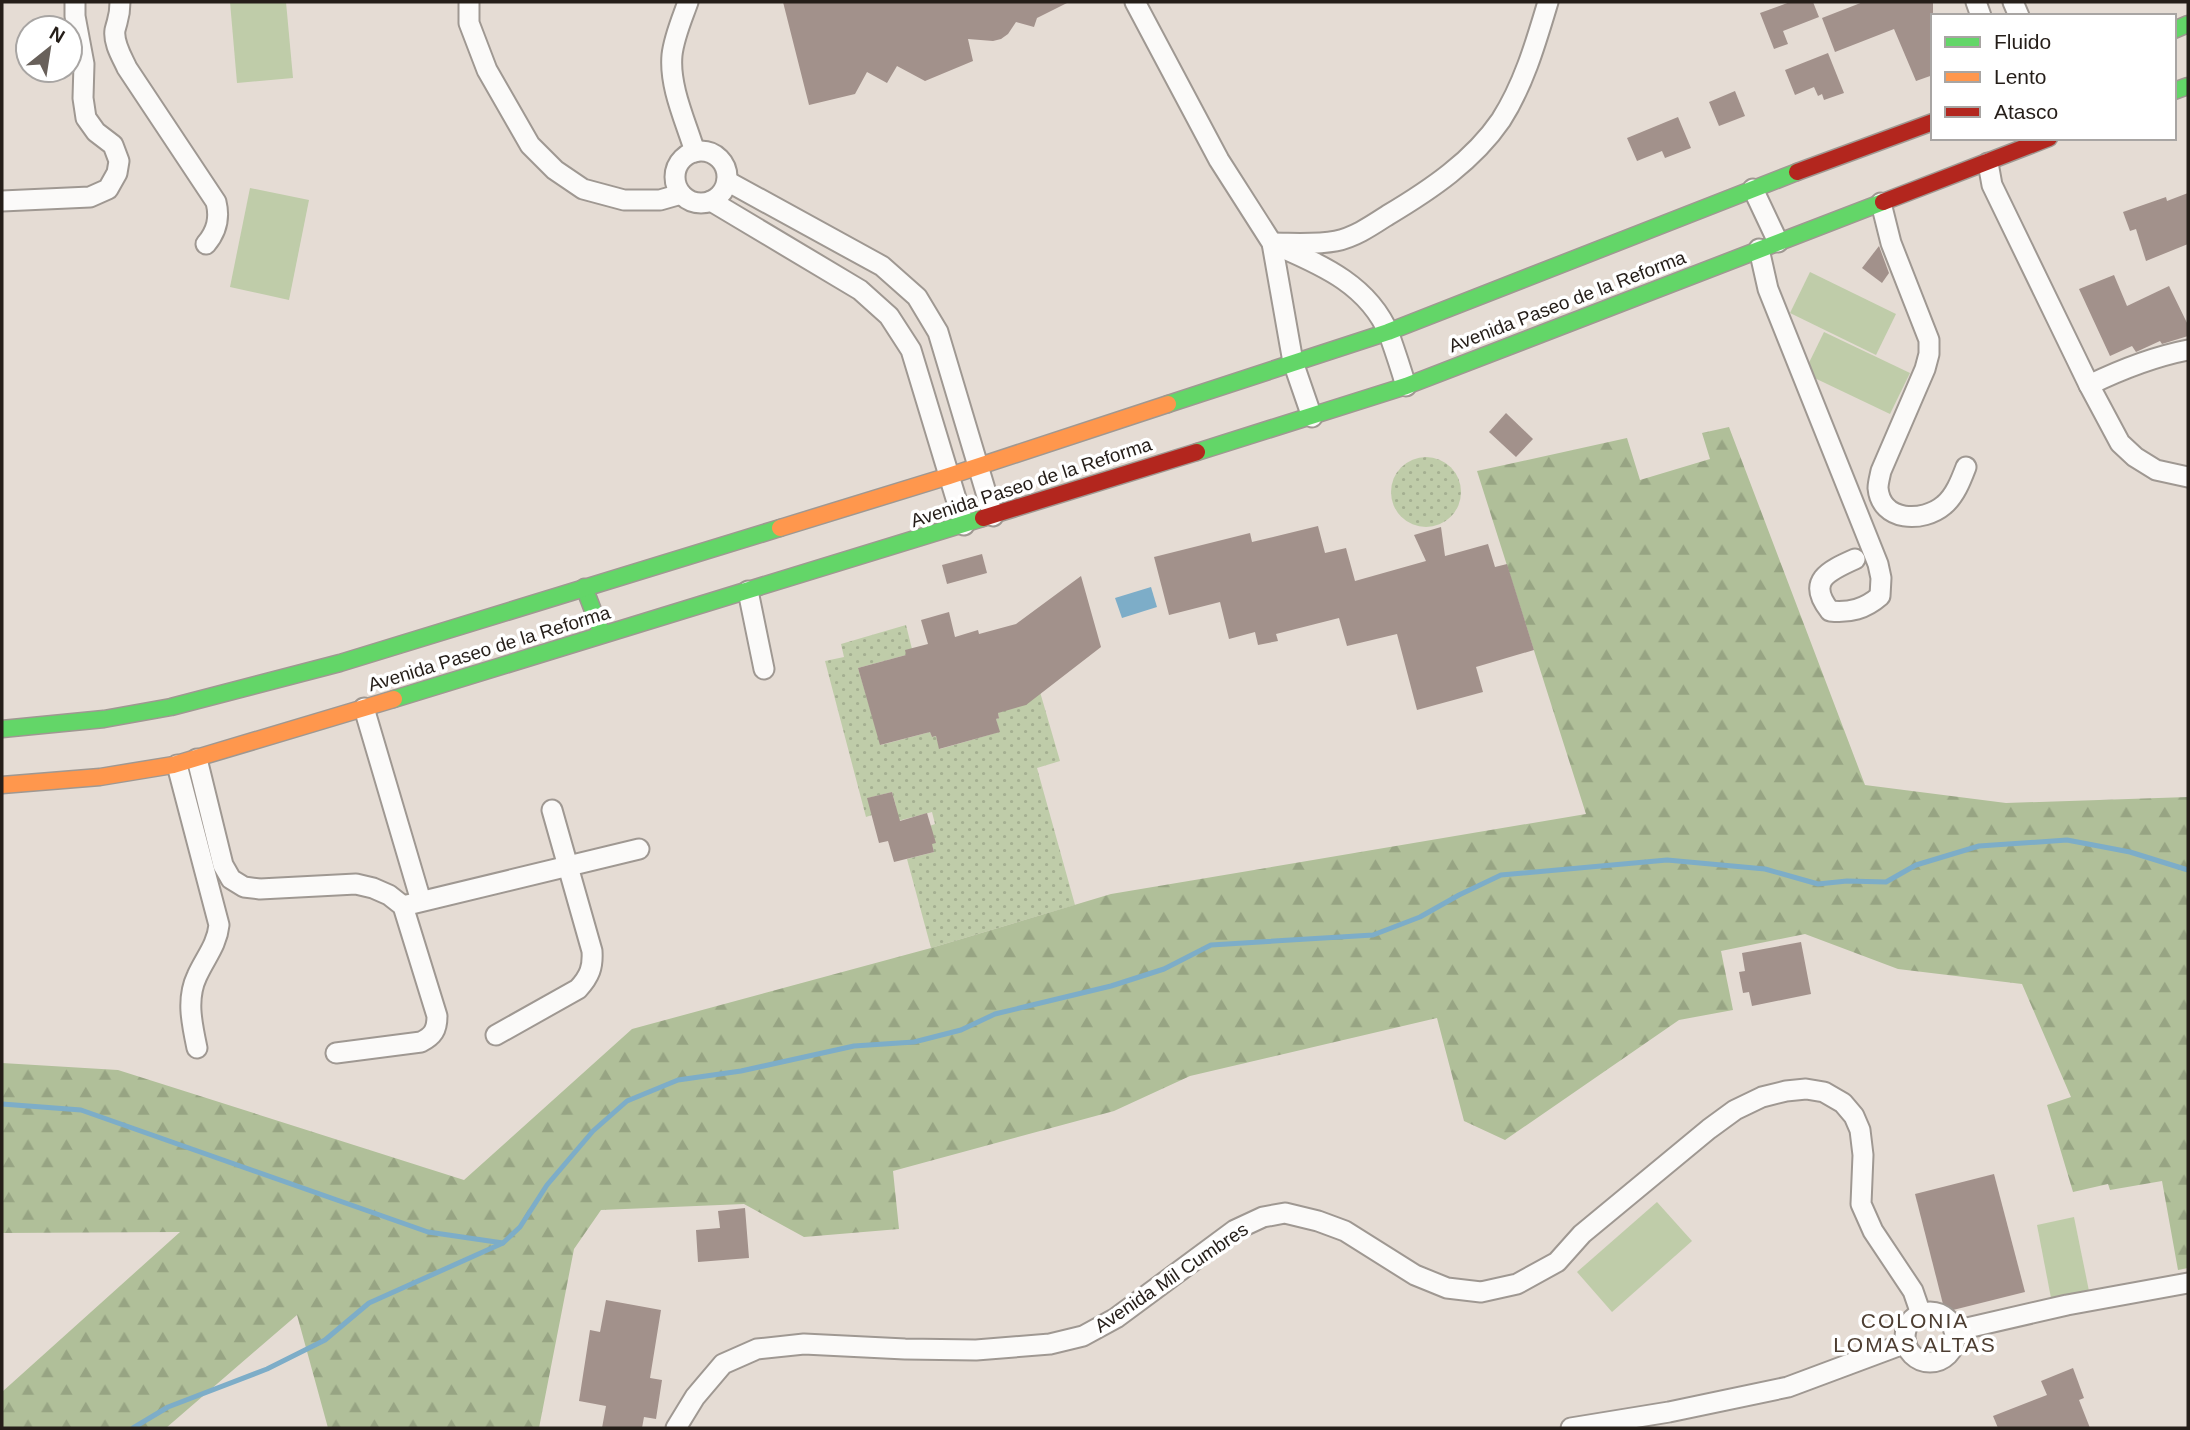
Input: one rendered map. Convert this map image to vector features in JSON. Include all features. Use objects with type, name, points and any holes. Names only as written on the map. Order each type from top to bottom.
[{"type":"main road","name":"Avenida Paseo de la Reforma","points":[[2,729],[104,719],[172,707],[340,663],[949,477],[1388,332],[1753,189],[1931,123]]},
{"type":"main road","name":"Avenida Paseo de la Reforma","points":[[2,785],[80,781],[177,765],[1312,417],[1406,386],[1988,163],[2037,140]]},
{"type":"main road","points":[[584,587],[601,634]]},
{"type":"street","points":[[2,201],[90,197],[108,189],[117,173],[119,161],[113,145],[96,132],[86,118],[83,98],[85,64],[75,16],[75,2]]},
{"type":"street","points":[[120,2],[120,17],[114,32],[117,48],[127,68],[216,202],[216,228],[206,244]]},
{"type":"street","points":[[469,2],[469,23],[487,70],[530,145],[555,170],[583,189],[624,200],[660,200],[681,194]]},
{"type":"street","points":[[688,2],[677,31],[672,57],[675,87],[695,152]]},
{"type":"street","points":[[1135,2],[1219,160],[1272,243],[1293,362],[1312,417]]},
{"type":"street","points":[[1272,243],[1308,244],[1336,241],[1358,234],[1419,197],[1469,158],[1500,120],[1524,77],[1548,2]]},
{"type":"street","points":[[695,152],[706,152],[716,157],[726,172],[727,181],[722,193],[711,201],[698,203],[688,200],[676,185],[678,165],[686,156],[695,152]]},
{"type":"street","points":[[1988,163],[1992,185],[2120,443],[2135,457],[2156,470],[2188,477]]},
{"type":"street","points":[[727,181],[882,266],[916,297],[938,332],[993,516]]},
{"type":"street","points":[[1753,189],[1779,242]]},
{"type":"street","points":[[711,201],[860,290],[890,316],[911,350],[964,525]]},
{"type":"street","points":[[1881,203],[1891,243],[1929,340],[1925,369],[1881,471],[1878,488],[1882,500],[1892,511],[1910,518],[1929,516],[1946,504],[1966,467]]},
{"type":"street","points":[[1272,243],[1343,278],[1368,301],[1388,332],[1406,386]]},
{"type":"street","points":[[1759,249],[1768,289],[1873,551],[1881,578],[1880,596],[1869,606],[1845,613],[1830,611],[1819,594],[1822,580],[1838,567],[1855,559]]},
{"type":"street","points":[[2089,384],[2155,357],[2188,350]]},
{"type":"street","points":[[748,591],[764,669]]},
{"type":"street","points":[[336,1053],[421,1042],[431,1037],[437,1028],[437,1016],[412,904],[364,708]]},
{"type":"street","points":[[197,759],[223,864],[231,879],[244,887],[260,890],[356,884],[412,904],[639,849]]},
{"type":"street","points":[[177,765],[219,925],[214,947],[192,989],[191,1015],[197,1048]]},
{"type":"street","points":[[496,1034],[578,989],[588,978],[593,965],[592,951],[552,810]]},
{"type":"street","name":"Avenida Mil Cumbres","points":[[676,1428],[695,1397],[723,1364],[757,1349],[804,1344],[976,1350],[1050,1344],[1083,1336],[1116,1318],[1234,1230],[1264,1217],[1285,1213],[1345,1231],[1405,1269],[1447,1288],[1481,1292],[1517,1284],[1557,1262],[1582,1234],[1735,1110],[1762,1097],[1806,1089],[1824,1092],[1843,1102],[1854,1116],[1860,1130],[1863,1155],[1861,1204],[1873,1231],[1913,1291],[1921,1314]]},
{"type":"street","points":[[1954,1331],[2067,1305],[2188,1283]]},
{"type":"street","points":[[1921,1314],[1941,1315],[1950,1321],[1954,1331],[1952,1350],[1937,1362],[1918,1359],[1910,1352],[1906,1343],[1905,1336],[1910,1323],[1921,1314]]},
{"type":"street","points":[[1571,1428],[1668,1412],[1788,1387],[1906,1343]]},
{"type":"green space","points":[[230,2],[286,2],[293,78],[237,83]]},
{"type":"green space","points":[[250,188],[309,200],[289,300],[230,287]]},
{"type":"green space","points":[[1810,272],[1896,314],[1876,355],[1790,313]]},
{"type":"green space","points":[[1824,332],[1910,373],[1890,414],[1804,373]]},
{"type":"green space","points":[[1729,427],[1865,785],[2006,803],[2188,797],[2188,1268],[2178,1270],[2162,1181],[2110,1190],[2108,1184],[2073,1192],[2047,1105],[2071,1097],[2022,984],[1898,969],[1805,934],[1721,951],[1733,1010],[1679,1020],[1505,1140],[1464,1121],[1437,1018],[1190,1076],[1114,1111],[893,1171],[899,1229],[804,1237],[744,1204],[601,1210],[574,1249],[539,1428],[328,1428],[297,1315],[166,1428],[2,1428],[2,1392],[180,1232],[2,1233],[2,1063],[118,1070],[464,1180],[632,1029],[931,948],[1111,894],[1586,814],[1477,471],[1627,438],[1640,480],[1710,459],[1702,433]]},
{"type":"green space","points":[[1426,457],[1445,463],[1455,473],[1461,492],[1455,511],[1445,521],[1426,527],[1407,521],[1397,511],[1391,492],[1397,473],[1407,463]]},
{"type":"green space","points":[[906,625],[912,649],[906,655],[858,668],[881,745],[930,732],[932,737],[936,736],[940,749],[999,732],[996,719],[999,718],[998,713],[1038,685],[1060,761],[1037,768],[1075,905],[931,948],[907,859],[934,852],[927,827],[935,824],[932,812],[890,823],[887,811],[896,806],[892,792],[868,798],[872,815],[866,817],[825,661],[844,657],[841,644]]},
{"type":"green space","points":[[1657,1202],[1692,1241],[1612,1312],[1577,1272]]},
{"type":"green space","points":[[2074,1217],[2089,1291],[2051,1298],[2037,1225]]},
{"type":"water","points":[[1151,587],[1157,607],[1122,618],[1115,598]]},
{"type":"building","points":[[783,2],[1069,2],[1037,18],[1034,27],[1016,22],[1001,39],[968,39],[973,61],[925,81],[897,66],[887,83],[867,72],[855,94],[809,105]]},
{"type":"building","points":[[1790,2],[1813,2],[1819,17],[1783,31],[1788,44],[1774,49],[1760,13]]},
{"type":"building","points":[[1863,2],[1933,2],[1931,76],[1916,81],[1894,29],[1835,52],[1822,18]]},
{"type":"building","points":[[1828,53],[1844,93],[1824,100],[1822,94],[1818,96],[1814,87],[1795,95],[1785,70]]},
{"type":"building","points":[[1735,91],[1745,116],[1719,126],[1709,102]]},
{"type":"building","points":[[1678,117],[1691,148],[1665,158],[1662,151],[1637,161],[1627,138]]},
{"type":"building","points":[[2188,193],[2188,244],[2146,261],[2136,229],[2130,231],[2123,212],[2166,197],[2167,201]]},
{"type":"building","points":[[1879,246],[1889,273],[1882,283],[1862,268]]},
{"type":"building","points":[[2114,275],[2127,306],[2169,286],[2188,325],[2188,336],[2162,344],[2160,341],[2136,352],[2132,346],[2110,356],[2079,289]]},
{"type":"building","points":[[1506,413],[1533,439],[1516,457],[1489,432]]},
{"type":"building","points":[[1318,526],[1325,553],[1346,548],[1355,581],[1426,561],[1414,535],[1441,527],[1445,556],[1488,544],[1495,567],[1507,564],[1534,650],[1476,667],[1483,692],[1417,710],[1397,634],[1347,646],[1339,618],[1276,634],[1278,641],[1258,645],[1255,632],[1229,639],[1220,602],[1169,615],[1154,557],[1250,533],[1252,542]]},
{"type":"building","points":[[982,554],[987,573],[947,584],[942,565]]},
{"type":"building","points":[[1081,576],[1101,647],[1026,705],[998,713],[999,718],[996,719],[1000,732],[939,749],[936,736],[932,737],[930,732],[880,745],[858,668],[906,655],[905,650],[928,644],[921,620],[949,612],[955,637],[1016,624]]},
{"type":"building","points":[[892,792],[900,821],[927,813],[936,843],[932,844],[934,852],[894,862],[888,841],[879,843],[867,798]]},
{"type":"building","points":[[1801,942],[1811,994],[1752,1006],[1749,992],[1743,993],[1739,972],[1745,971],[1742,953]]},
{"type":"building","points":[[1994,1174],[2025,1292],[1945,1312],[1915,1194]]},
{"type":"building","points":[[745,1208],[749,1258],[698,1262],[696,1230],[720,1228],[718,1211]]},
{"type":"building","points":[[606,1300],[661,1310],[650,1378],[662,1380],[656,1419],[644,1417],[642,1428],[602,1428],[606,1406],[579,1401],[590,1330],[600,1332]]},
{"type":"building","points":[[2073,1368],[2084,1398],[2079,1400],[2090,1428],[1998,1428],[1993,1416],[2047,1395],[2041,1381]]},
{"type":"waterway","points":[[133,1428],[168,1407],[267,1369],[325,1340],[369,1303],[503,1243],[520,1227],[547,1185],[593,1131],[627,1101],[678,1080],[741,1071],[854,1046],[914,1042],[961,1030],[995,1014],[1111,986],[1164,969],[1211,945],[1373,935],[1420,917],[1501,875],[1667,860],[1765,869],[1818,884],[1847,881],[1886,882],[1916,865],[1979,846],[2067,840],[2130,852],[2188,870]]},
{"type":"waterway","points":[[2,1104],[81,1110],[428,1232],[503,1243]]},
{"type":"traffic: fast","points":[[2176,29],[2188,24]]},
{"type":"traffic: fast","points":[[2176,90],[2188,86]]},
{"type":"traffic: fast","points":[[1168,404],[1388,332],[1797,172]]},
{"type":"traffic: fast","points":[[1197,452],[1406,386],[1883,202]]},
{"type":"traffic: fast","points":[[394,699],[983,518]]},
{"type":"traffic: fast","points":[[2,729],[104,719],[171,707],[340,663],[780,528]]},
{"type":"traffic: fast","points":[[584,587],[602,634]]},
{"type":"traffic: slow","points":[[780,528],[1168,404]]},
{"type":"traffic: slow","points":[[2,785],[100,777],[173,765],[394,699]]},
{"type":"traffic: jam","points":[[1797,172],[1931,123]]},
{"type":"traffic: jam","points":[[1883,202],[2044,140]]},
{"type":"traffic: jam","points":[[983,518],[1197,452]]},
{"type":"district","name":"COLONIA LOMAS ALTAS","points":[[1915,1333]]}]
